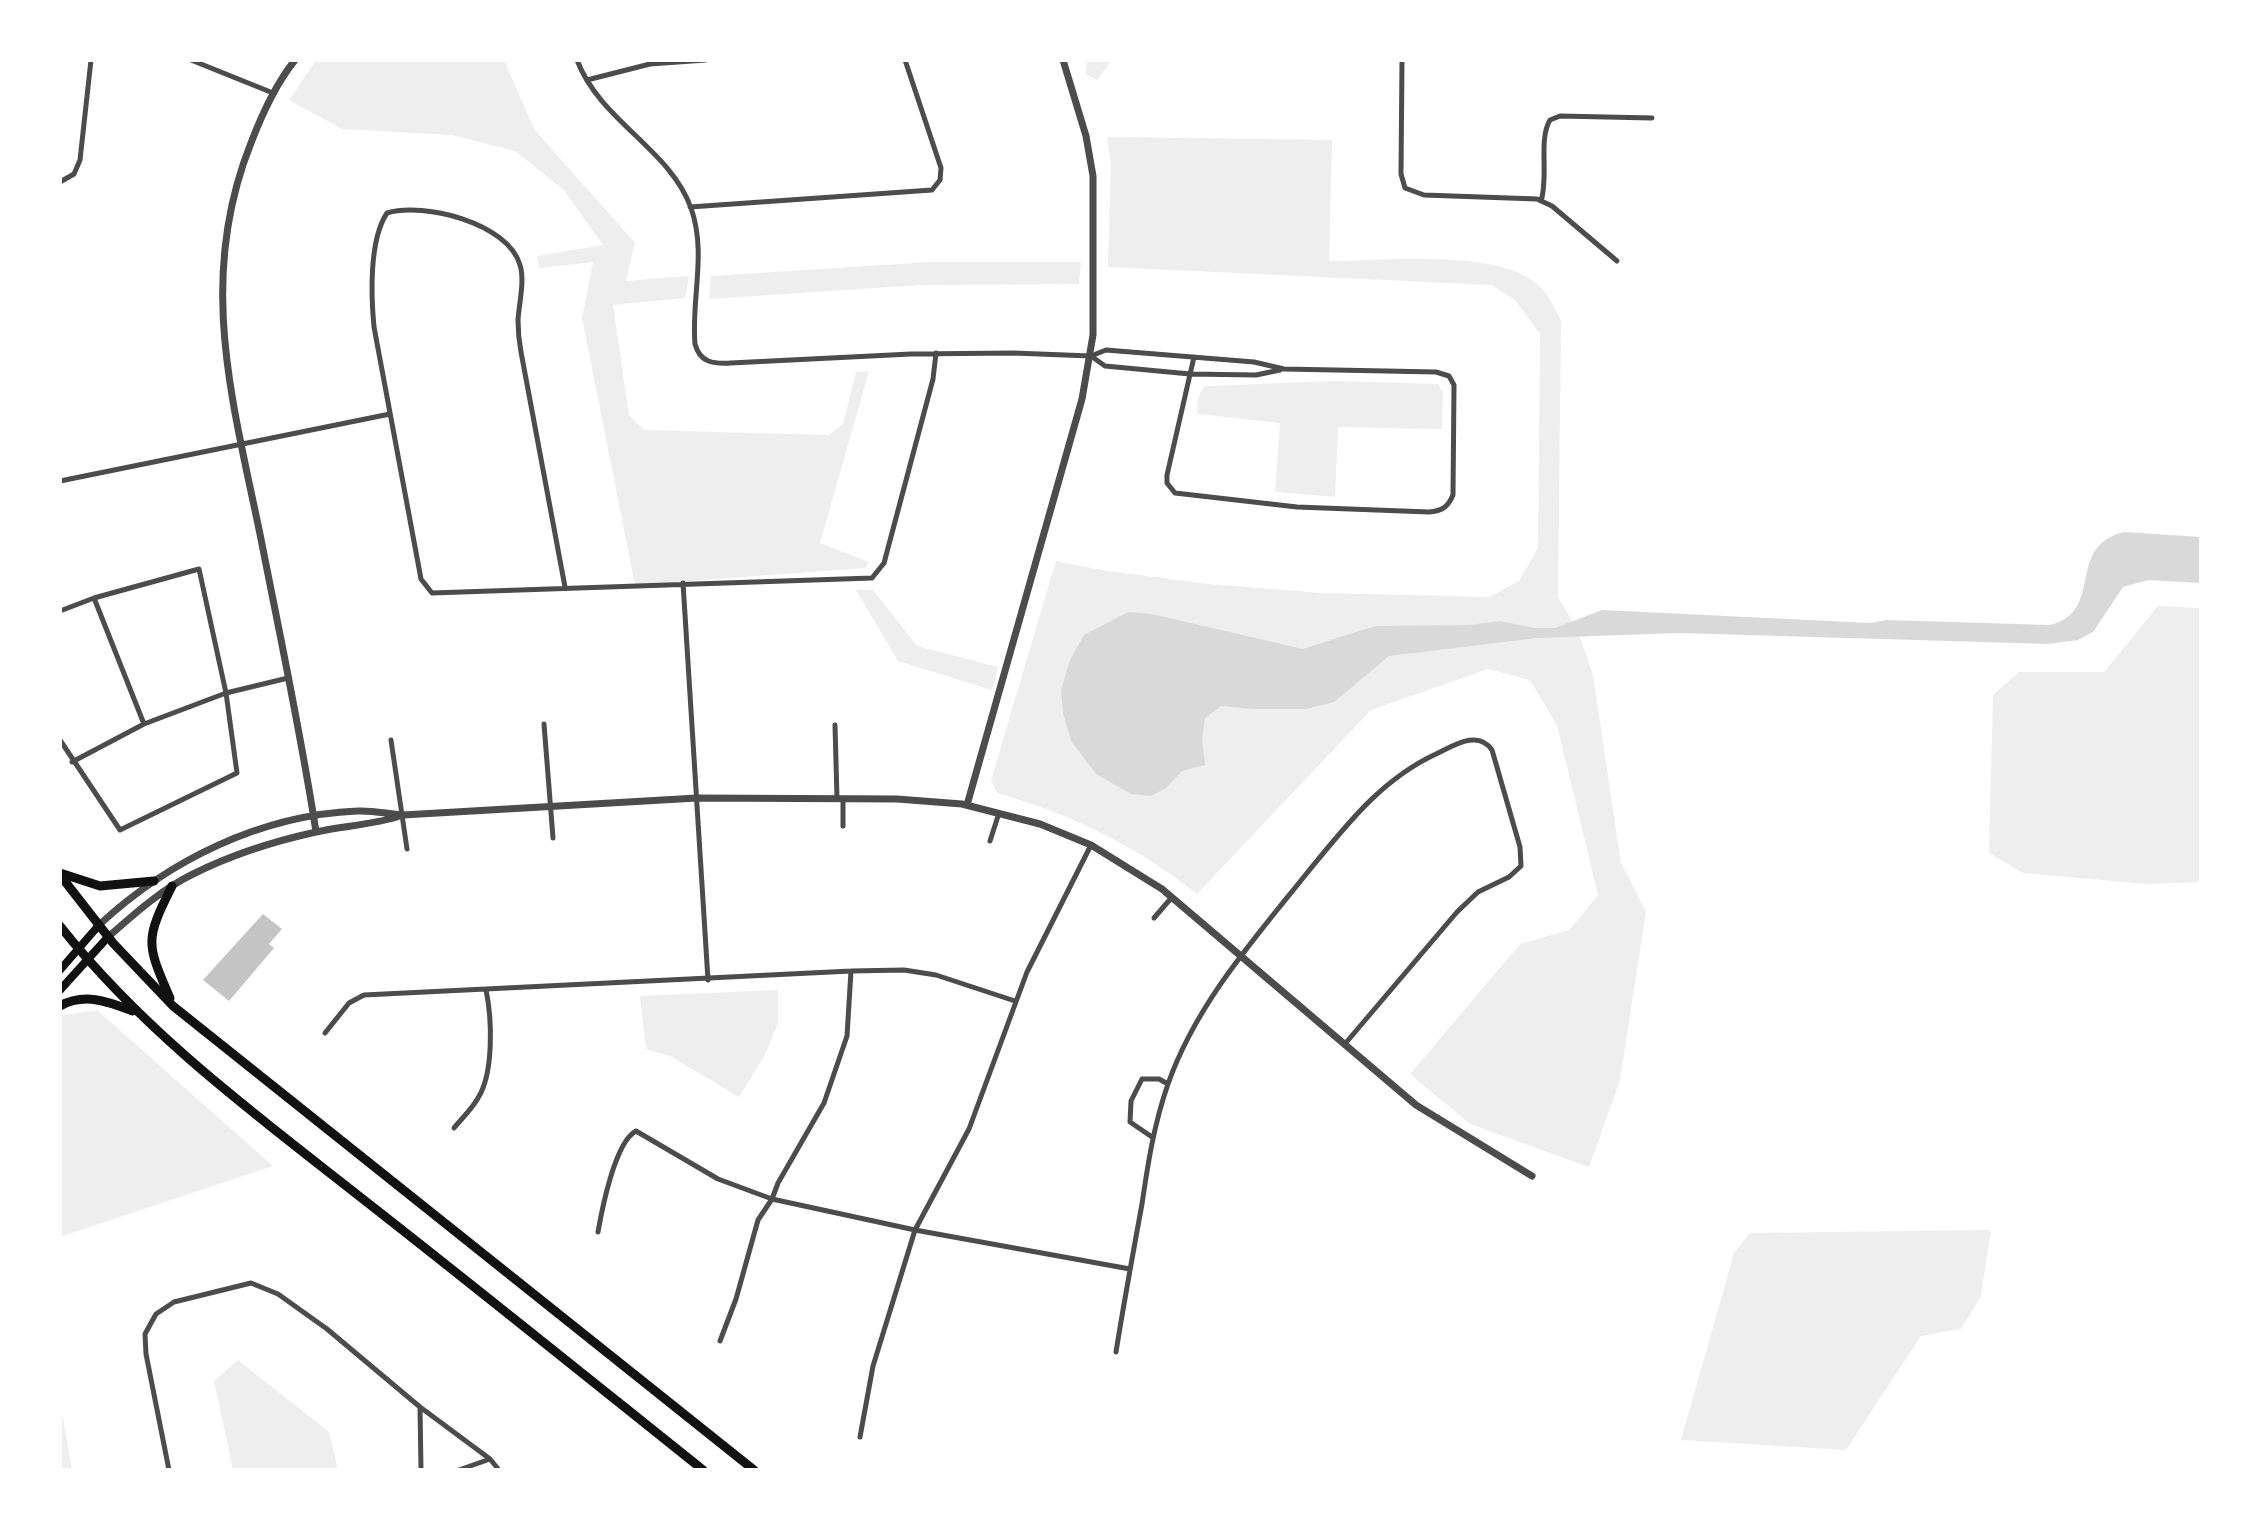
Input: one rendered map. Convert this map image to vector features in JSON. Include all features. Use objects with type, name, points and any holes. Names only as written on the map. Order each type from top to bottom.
[{"type":"main road","points":[[60,874],[100,886],[154,881]]},
{"type":"main road","points":[[60,874],[108,937],[173,1006],[754,1470]]},
{"type":"main road","points":[[172,886],[152,928],[150,946],[173,1006]]},
{"type":"main road","points":[[60,970],[99,925]]},
{"type":"main road","points":[[60,926],[85,959],[136,1011],[217,1084],[703,1470]]},
{"type":"main road","points":[[60,990],[85,959],[108,937]]},
{"type":"main road","points":[[60,1006],[68,1002],[88,999],[105,1000],[136,1011]]},
{"type":"street","points":[[60,182],[74,174],[80,160],[91,60]]},
{"type":"street","points":[[191,60],[273,93]]},
{"type":"street","points":[[295,60],[273,93],[238,178],[222,263],[224,346],[316,832]]},
{"type":"street","points":[[577,60],[587,80],[617,120],[659,160],[690,207],[699,260],[695,344],[701,357],[708,361],[731,363],[936,353],[1091,356],[1106,350],[1194,357],[1254,362],[1284,369],[1436,372],[1449,376],[1454,384],[1454,495],[1446,506],[1429,512],[1297,507],[1175,493],[1167,483],[1167,475],[1194,357]]},
{"type":"street","points":[[587,80],[650,64],[706,60]]},
{"type":"street","points":[[690,207],[932,190],[940,180],[941,168],[905,60]]},
{"type":"street","points":[[967,805],[1012,654],[1082,399],[1091,356],[1095,278],[1093,176],[1086,136],[1063,60]]},
{"type":"street","points":[[1402,60],[1401,174],[1406,188],[1424,195],[1526,197],[1541,201],[1552,206],[1617,261]]},
{"type":"street","points":[[1541,201],[1545,187],[1546,129],[1550,120],[1560,116],[1652,118]]},
{"type":"street","points":[[565,587],[521,352],[518,322],[519,261],[506,244],[457,216],[437,211],[387,213],[378,231],[372,310],[421,579],[432,593],[683,583],[861,580],[876,575],[884,563],[933,379],[936,353]]},
{"type":"street","points":[[1091,356],[1105,366],[1190,374],[1256,375],[1284,369]]},
{"type":"street","points":[[60,481],[390,414]]},
{"type":"street","points":[[60,611],[94,598],[199,568],[226,693],[237,772],[120,830],[72,762],[60,740]]},
{"type":"street","points":[[683,583],[708,980]]},
{"type":"street","points":[[94,598],[144,724]]},
{"type":"street","points":[[72,762],[144,724],[226,693],[288,678]]},
{"type":"street","points":[[544,724],[554,838]]},
{"type":"street","points":[[835,725],[843,826]]},
{"type":"street","points":[[1116,1352],[1152,1137],[1168,1084],[1200,1020],[1241,955],[1354,817],[1385,786],[1420,762],[1458,743],[1472,739],[1488,744],[1520,847],[1521,866],[1509,877],[1478,892],[1457,912],[1344,1045]]},
{"type":"street","points":[[391,740],[407,849]]},
{"type":"street","points":[[99,925],[123,903],[199,854],[260,828],[313,815],[360,810],[403,815],[697,798],[919,799],[967,805],[1058,830],[1091,845],[1172,897],[1416,1105],[1532,1176]]},
{"type":"street","points":[[990,841],[999,813]]},
{"type":"street","points":[[108,937],[172,886],[193,874],[251,851],[316,832],[375,823],[403,815]]},
{"type":"street","points":[[860,1437],[873,1366],[915,1230],[969,1129],[1015,1001],[1091,845]]},
{"type":"street","points":[[1154,918],[1172,897]]},
{"type":"street","points":[[325,1033],[349,1004],[364,995],[708,980],[851,971],[904,970],[936,975],[1015,1001]]},
{"type":"street","points":[[720,1341],[736,1299],[758,1220],[772,1199],[778,1183],[824,1103],[847,1036],[851,971]]},
{"type":"street","points":[[454,1128],[480,1097],[488,1073],[490,1034],[486,990]]},
{"type":"street","points":[[1152,1137],[1130,1122],[1131,1101],[1142,1079],[1159,1079],[1168,1084]]},
{"type":"street","points":[[598,1232],[612,1174],[629,1135],[636,1131],[718,1179],[772,1199],[915,1230],[1130,1269]]},
{"type":"street","points":[[169,1470],[145,1334],[156,1314],[174,1302],[251,1283],[278,1294],[327,1329],[420,1407],[490,1459],[499,1470]]},
{"type":"street","points":[[420,1407],[422,1470]]},
{"type":"street","points":[[459,1470],[490,1459]]},
{"type":"shaded area","points":[[316,60],[504,60],[534,129],[635,243],[626,281],[689,276],[685,298],[613,305],[629,415],[644,430],[829,435],[843,424],[856,372],[869,371],[820,543],[869,562],[865,568],[635,585],[582,318],[593,262],[539,268],[537,256],[603,245],[563,189],[515,151],[452,135],[342,129],[289,100]]},
{"type":"shaded area","points":[[1087,60],[1112,60],[1097,80],[1086,74]]},
{"type":"shaded area","points":[[1107,137],[1332,140],[1329,261],[1437,259],[1494,265],[1518,272],[1536,283],[1548,296],[1559,316],[1561,321],[1558,597],[1578,631],[1593,675],[1621,863],[1646,912],[1620,1080],[1589,1167],[1470,1124],[1410,1074],[1520,944],[1569,930],[1598,895],[1557,725],[1530,680],[1488,669],[1371,710],[1197,894],[1150,861],[1102,833],[1051,811],[997,793],[991,780],[1056,561],[1108,571],[1209,584],[1322,593],[1489,597],[1519,581],[1538,548],[1540,334],[1516,301],[1492,285],[1108,267],[1111,166]]},
{"type":"shaded area","points":[[930,262],[1081,262],[1079,284],[922,285],[709,299],[711,276]]},
{"type":"shaded area","points":[[1334,381],[1438,384],[1443,393],[1442,429],[1338,427],[1335,497],[1275,492],[1280,423],[1197,414],[1199,394],[1206,386]]},
{"type":"shaded area","points":[[2124,532],[2201,537],[2201,583],[2148,580],[2123,587],[2093,632],[2078,640],[2049,644],[1680,633],[1537,638],[1389,656],[1334,702],[1306,709],[1252,709],[1221,706],[1205,718],[1202,739],[1205,765],[1182,771],[1166,788],[1151,796],[1131,794],[1096,774],[1071,741],[1063,713],[1061,690],[1070,660],[1084,635],[1128,612],[1152,614],[1303,649],[1375,626],[1469,625],[1500,621],[1534,628],[1555,628],[1602,610],[1871,623],[1886,620],[2050,625],[2067,618],[2077,607],[2095,551],[2106,540]]},
{"type":"shaded area","points":[[856,590],[873,590],[917,646],[998,667],[992,690],[898,661]]},
{"type":"shaded area","points":[[2158,606],[2201,608],[2201,882],[2146,884],[2023,873],[1989,853],[1993,695],[2019,672],[2104,672]]},
{"type":"shaded area","points":[[778,990],[778,1023],[766,1053],[739,1097],[670,1056],[646,1049],[640,996]]},
{"type":"shaded area","points":[[97,1010],[273,1166],[60,1237],[60,1016]]},
{"type":"shaded area","points":[[1991,1230],[1981,1296],[1961,1329],[1921,1336],[1846,1450],[1681,1440],[1734,1253],[1750,1233]]},
{"type":"shaded area","points":[[238,1360],[329,1432],[338,1470],[233,1470],[214,1381]]},
{"type":"shaded area","points":[[60,1400],[72,1470],[60,1470]]},
{"type":"building","points":[[263,914],[282,929],[269,944],[274,948],[229,1001],[203,980]]}]
